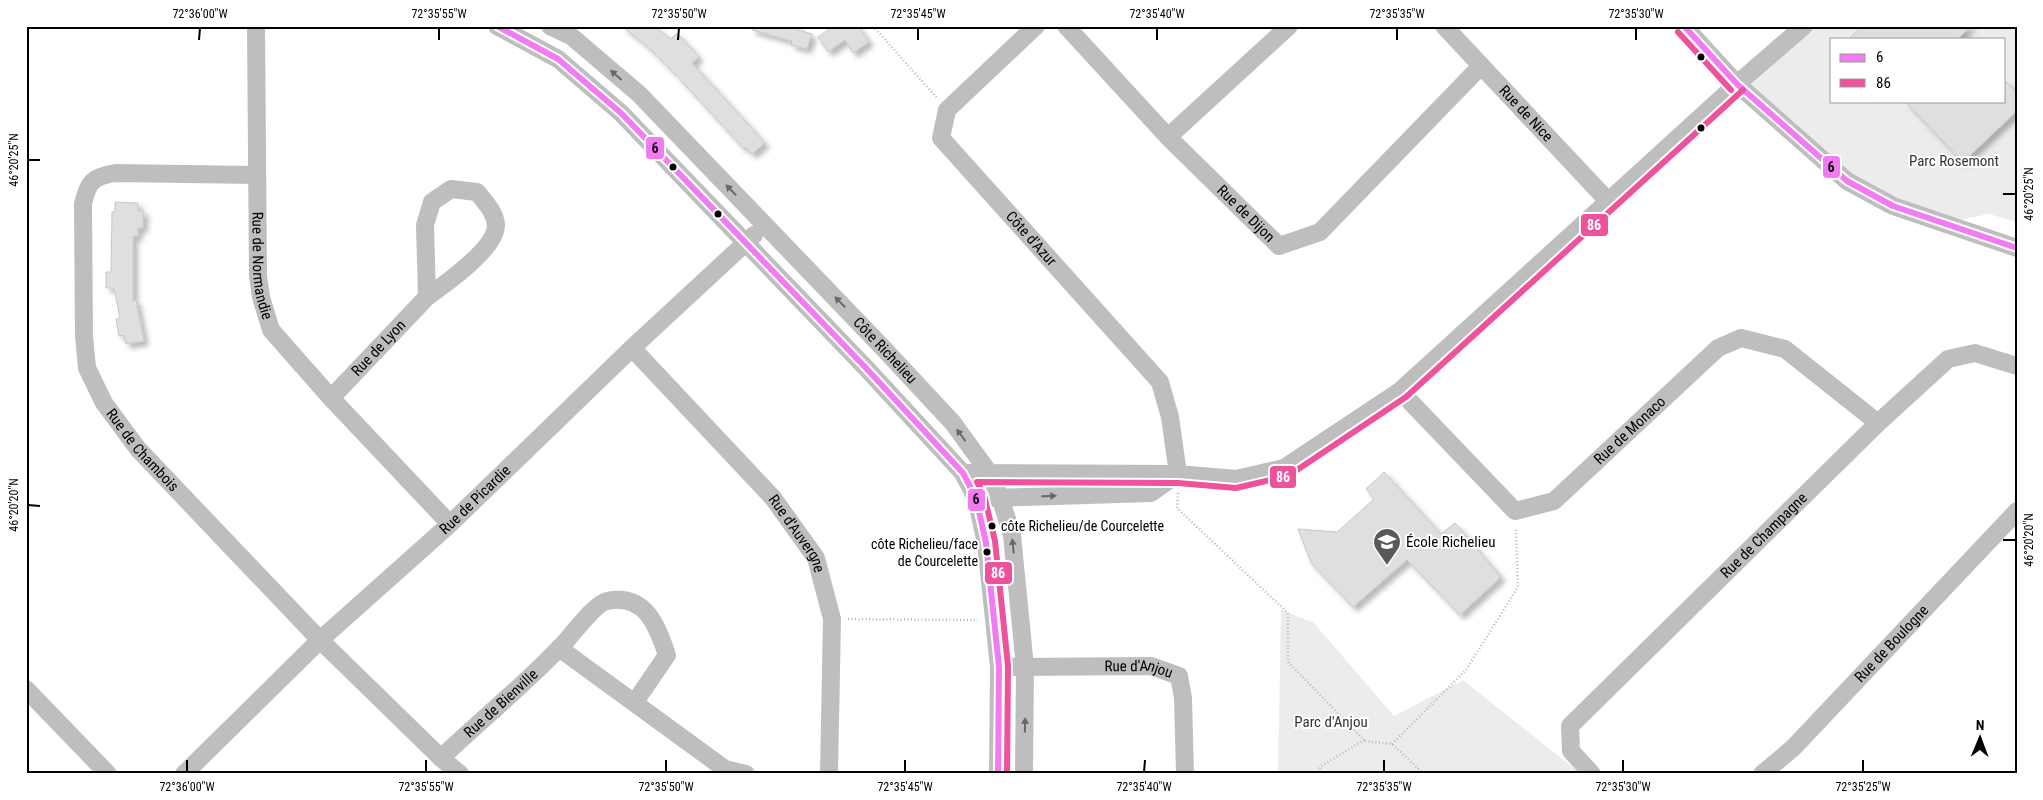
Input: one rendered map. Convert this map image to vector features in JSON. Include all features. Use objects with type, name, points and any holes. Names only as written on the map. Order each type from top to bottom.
[{"type":"street","name":"Rue de Normandie","points":[[256,26],[258,276],[261,297],[271,330],[331,398],[450,524]]},
{"type":"street","name":"Côte Richelieu","points":[[497,26],[558,59],[614,107],[746,243],[963,473],[976,498],[986,543],[999,667],[998,774]]},
{"type":"street","name":"Côte Richelieu","points":[[550,26],[571,36],[639,94],[953,424],[990,474],[1000,497],[1012,535],[1026,667],[1024,774]]},
{"type":"street","points":[[947,110],[1036,26]]},
{"type":"street","name":"Rue de Dijon","points":[[1066,26],[1168,138],[1279,246],[1320,232],[1480,67]]},
{"type":"street","points":[[1168,138],[1288,26]]},
{"type":"street","name":"Rue de Nice","points":[[1444,26],[1480,67],[1608,201]]},
{"type":"street","points":[[1684,26],[1737,84],[1847,181],[1893,206],[2017,248]]},
{"type":"street","points":[[963,473],[1178,474],[1236,479],[1284,468],[1400,391],[1737,84],[1804,26]]},
{"type":"street","name":"Côte d'Azur","points":[[947,110],[941,138],[1160,382],[1170,416],[1178,474]]},
{"type":"street","name":"Rue de Chambois","points":[[256,175],[115,173],[99,176],[87,186],[83,204],[84,336],[87,368],[104,403],[138,449],[320,640],[441,758],[460,774]]},
{"type":"street","name":"Rue de Lyon","points":[[331,398],[427,297],[460,272],[489,242],[496,226],[492,210],[477,192],[451,189],[432,202],[426,225],[427,297]]},
{"type":"street","name":"Rue de Picardie","points":[[184,774],[320,640],[450,524],[632,348],[765,225]]},
{"type":"street","name":"Rue de Monaco","points":[[1515,511],[1554,501],[1718,348],[1741,338],[1785,349],[1878,423]]},
{"type":"street","name":"Rue d'Auvergne","points":[[632,348],[778,506],[816,558],[832,619],[829,774]]},
{"type":"street","name":"Rue de Champagne","points":[[1592,774],[1571,751],[1570,726],[1878,423],[1948,359],[1976,353],[2017,366]]},
{"type":"street","points":[[1400,391],[1515,511]]},
{"type":"street","points":[[976,498],[1151,493],[1178,474]]},
{"type":"street","name":"Rue de Boulogne","points":[[1762,774],[1793,748],[2017,511]]},
{"type":"street","name":"Rue de Bienville","points":[[441,758],[560,648],[604,601],[632,602],[647,612],[658,627],[667,655],[634,702]]},
{"type":"street","points":[[560,648],[725,769],[746,774]]},
{"type":"street","name":"Rue d'Anjou","points":[[999,667],[1151,666],[1179,676],[1183,698],[1185,774]]},
{"type":"street","points":[[26,689],[108,774]]},
{"type":"path","points":[[873,26],[947,110]]},
{"type":"path","points":[[1178,474],[1177,508],[1288,613],[1288,662],[1364,740],[1392,744],[1424,774]]},
{"type":"path","points":[[1392,744],[1466,670],[1518,587],[1515,511]]},
{"type":"path","points":[[832,619],[994,620]]},
{"type":"path","points":[[1318,774],[1320,767],[1364,740]]},
{"type":"green space","name":"Parc Rosemont","points":[[1792,26],[2017,26],[2017,222],[1989,214],[1949,222],[1850,179],[1733,80]]},
{"type":"green space","name":"Parc d'Anjou","points":[[1281,610],[1314,623],[1394,716],[1463,680],[1581,774],[1278,774]]},
{"type":"building","points":[[622,26],[654,26],[671,39],[677,33],[699,57],[692,63],[765,143],[752,154],[746,147],[744,149],[677,76],[649,48]]},
{"type":"building","points":[[752,26],[799,26],[798,30],[812,34],[807,49],[791,45],[792,41],[752,30]]},
{"type":"building","points":[[833,26],[858,26],[869,42],[853,53],[845,40],[828,52],[818,37]]},
{"type":"building","points":[[1862,26],[1971,26],[1959,38],[1850,38]]},
{"type":"building","points":[[2006,82],[2017,93],[2017,111],[1963,162],[1906,102],[2006,102]]},
{"type":"building","points":[[115,202],[138,203],[138,211],[144,211],[143,228],[138,228],[138,236],[133,236],[133,301],[136,300],[144,341],[126,344],[124,335],[119,336],[116,319],[120,318],[114,288],[106,288],[106,272],[111,272],[112,212],[115,212]]},
{"type":"building","name":"École Richelieu","points":[[1384,472],[1441,534],[1455,523],[1501,577],[1460,615],[1407,560],[1353,607],[1311,563],[1298,529],[1337,532],[1374,499],[1366,489]]},
{"type":"transit line","name":"6","points":[[497,26],[558,59],[621,113],[866,368],[963,473],[976,498],[986,543],[999,667],[998,774]]},
{"type":"transit line","name":"6","points":[[1684,26],[1737,84],[1847,181],[1893,206],[2017,248]]},
{"type":"transit line","name":"86","points":[[1678,32],[1731,90]]},
{"type":"transit line","name":"86","points":[[1007,774],[1008,666],[995,541],[984,495],[977,482],[1178,483],[1236,488],[1288,476],[1406,397],[1743,90]]},
{"type":"place","name":"côte Richelieu/de Courcelette","points":[[992,526]]},
{"type":"place","name":"côte Richelieu/face de Courcelette","points":[[987,552]]},
{"type":"place","name":"École Richelieu","points":[[1387,566]]}]
